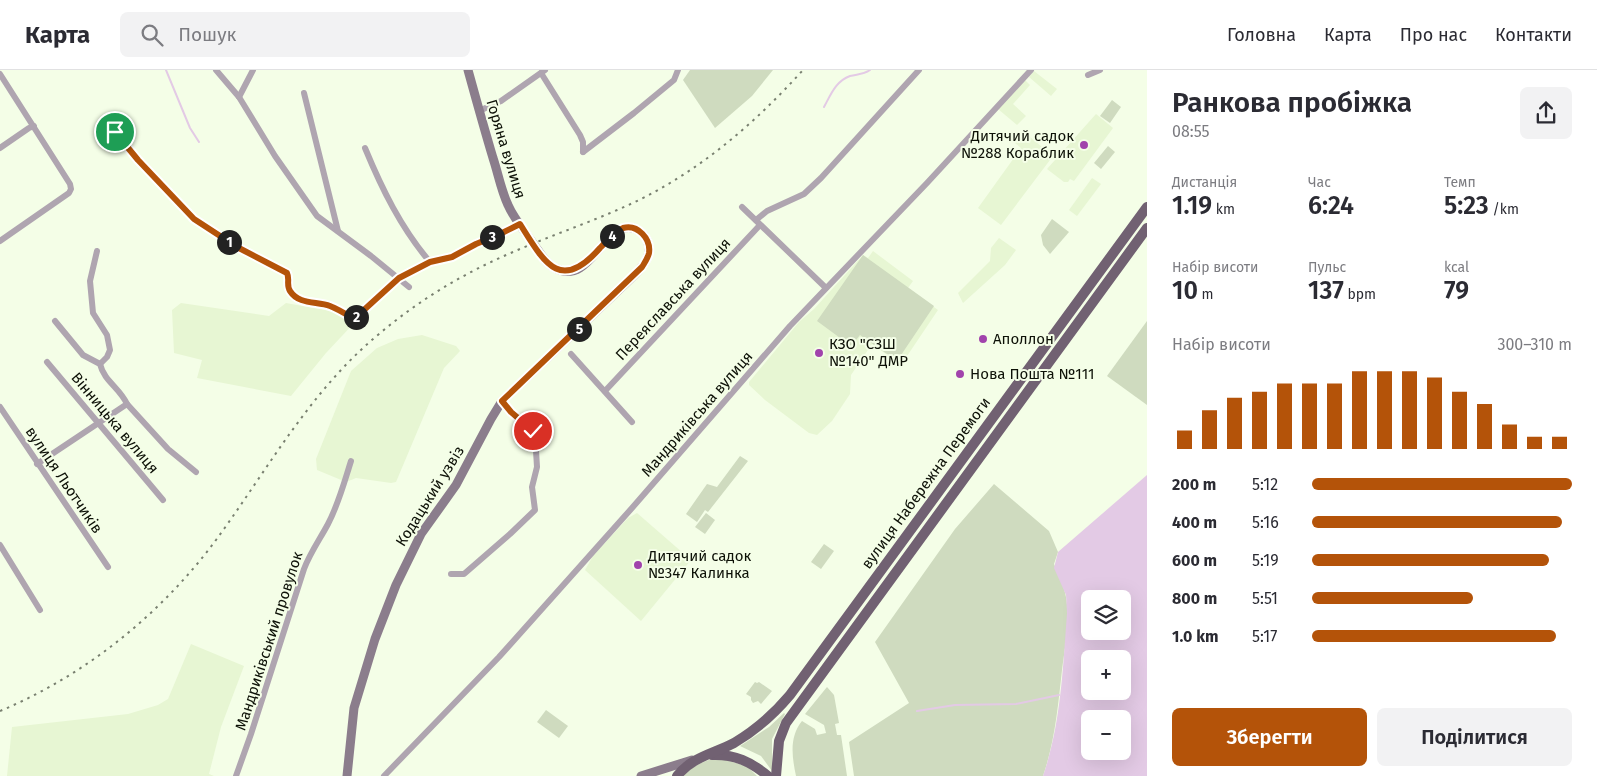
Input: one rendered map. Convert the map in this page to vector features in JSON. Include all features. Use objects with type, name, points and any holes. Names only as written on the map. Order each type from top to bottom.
[{"type":"main road","name":"вулиця Набережна Перемоги","points":[[677,776],[695,759],[709,755],[751,732],[772,715],[785,701],[1147,207]]},
{"type":"main road","name":"вулиця Набережна Перемоги","points":[[776,776],[779,741],[786,723],[1147,228]]},
{"type":"main road","points":[[1004,402],[1014,410]]},
{"type":"main road","name":"вулиця Набережна Перемоги","points":[[778,750],[783,776]]},
{"type":"main road","name":"вулиця Набережна Перемоги","points":[[709,755],[733,756],[745,760],[768,776]]},
{"type":"main road","name":"вулиця Набережна Перемоги","points":[[755,766],[764,776]]},
{"type":"street","points":[[216,70],[239,97],[275,156],[317,216],[409,287]]},
{"type":"street","points":[[239,97],[253,70]]},
{"type":"street","name":"Горяна вулиця","points":[[468,70],[508,204],[525,232]]},
{"type":"street","points":[[479,111],[501,101],[543,71],[580,135],[583,142],[582,152],[674,80],[678,70]]},
{"type":"street","name":"Переяславська вулиця","points":[[604,391],[767,211],[804,194],[821,178],[919,70]]},
{"type":"street","name":"Мандриківська вулиця","points":[[384,776],[499,657],[744,381],[790,326],[927,183],[1031,70]]},
{"type":"street","points":[[1088,75],[1100,70]]},
{"type":"street","points":[[0,74],[70,184],[71,189],[69,193],[0,242]]},
{"type":"street","points":[[0,90],[8,85]]},
{"type":"street","points":[[304,93],[338,231]]},
{"type":"street","points":[[0,148],[28,128],[34,126]]},
{"type":"street","points":[[115,132],[138,160],[194,219],[237,247],[287,273],[289,277],[288,289],[293,295],[306,302],[327,305],[354,319],[399,278],[430,262],[452,257],[520,224]]},
{"type":"street","points":[[366,148],[377,177],[404,229],[430,262]]},
{"type":"street","points":[[742,207],[826,288]]},
{"type":"street","name":"Кодацький узвіз","points":[[347,776],[354,708],[375,639],[396,585],[421,534],[456,485],[490,418],[502,401],[642,267],[649,248],[645,236],[640,231],[628,228],[616,232],[590,260],[576,269],[571,271],[559,270],[550,265],[525,232]]},
{"type":"street","points":[[97,251],[90,281],[93,313],[106,334],[110,350],[107,357],[100,364]]},
{"type":"street","points":[[55,322],[83,355],[100,364],[102,373],[168,449],[196,472]]},
{"type":"street","points":[[570,354],[632,422]]},
{"type":"street","name":"Вінницька вулиця","points":[[47,362],[163,500]]},
{"type":"street","points":[[451,574],[464,574],[535,510],[532,487],[537,467],[535,434],[502,401]]},
{"type":"street","points":[[37,464],[128,404]]},
{"type":"street","name":"вулиця Льотчиків","points":[[0,407],[108,567]]},
{"type":"street","name":"Мандриківський провулок","points":[[236,776],[252,734],[304,569],[340,498],[351,461]]},
{"type":"street","points":[[0,545],[40,610]]},
{"type":"street","points":[[641,776],[695,759]]},
{"type":"shaded area","points":[[690,70],[773,70],[752,96],[715,128],[683,80]]},
{"type":"shaded area","points":[[1034,71],[1057,89],[1051,96],[1029,77]]},
{"type":"shaded area","points":[[1025,80],[1030,85],[1013,104],[1026,116],[1017,125],[998,109]]},
{"type":"shaded area","points":[[1112,100],[1121,107],[1110,123],[1100,116]]},
{"type":"shaded area","name":"Дитячий садок №288 Кораблик","points":[[1096,114],[1113,128],[1074,181],[1070,179],[1068,182],[1064,182],[1047,169]]},
{"type":"shaded area","points":[[1024,132],[1053,156],[1001,225],[978,208],[1021,148],[1015,143]]},
{"type":"shaded area","points":[[1108,146],[1115,152],[1101,169],[1094,163]]},
{"type":"shaded area","points":[[1092,178],[1101,184],[1077,216],[1069,210]]},
{"type":"shaded area","points":[[1052,219],[1069,232],[1050,254],[1043,245],[1041,235]]},
{"type":"shaded area","points":[[999,238],[1016,250],[1005,265],[963,303],[958,293],[990,261],[991,248]]},
{"type":"shaded area","name":"КЗО \"СЗШ №140\" ДМР","points":[[873,251],[913,281],[908,288],[938,310],[901,365],[872,344],[851,375],[850,394],[832,421],[817,435],[809,433],[765,400],[749,385],[749,382],[799,322],[814,309],[863,255],[868,258]]},
{"type":"shaded area","points":[[863,255],[934,306],[897,361],[860,335],[851,346],[817,321]]},
{"type":"shaded area","points":[[181,303],[269,316],[286,303],[336,312],[356,321],[326,353],[291,396],[197,378],[202,360],[174,353],[172,310]]},
{"type":"shaded area","points":[[1147,321],[1147,405],[1107,376]]},
{"type":"shaded area","points":[[422,335],[456,346],[460,351],[444,368],[396,482],[356,478],[346,482],[317,470],[316,459],[351,371],[377,348],[398,339]]},
{"type":"shaded area","points":[[740,456],[748,461],[708,512],[705,510],[697,522],[686,514],[707,484],[717,487]]},
{"type":"shaded area","points":[[1147,475],[1147,776],[1043,776],[1054,736],[1057,716],[1067,613],[1066,595],[1054,568],[1058,552]]},
{"type":"shaded area","points":[[994,484],[1049,531],[1058,552],[1054,564],[1066,597],[1067,634],[1053,737],[1043,776],[854,776],[849,742],[909,703],[875,642],[955,529]]},
{"type":"shaded area","name":"Дитячий садок №347 Калинка","points":[[637,513],[691,560],[641,621],[585,570],[593,556],[628,518]]},
{"type":"shaded area","points":[[706,513],[715,520],[705,534],[695,527]]},
{"type":"shaded area","points":[[824,544],[834,551],[821,569],[811,562]]},
{"type":"shaded area","points":[[191,644],[244,666],[221,727],[209,774],[214,776],[7,776],[12,727],[128,714],[158,705],[168,699]]},
{"type":"shaded area","points":[[755,682],[759,682],[772,691],[761,704],[758,701],[753,703],[751,697],[746,694]]},
{"type":"shaded area","points":[[827,687],[834,695],[839,723],[835,724],[837,735],[841,735],[847,776],[796,776],[793,762],[793,740],[795,734],[802,721],[815,729],[817,735],[826,733],[824,725],[805,714]]},
{"type":"shaded area","points":[[546,710],[568,726],[559,738],[537,722]]},
{"type":"shaded area","points":[[784,713],[772,739],[772,771],[761,756],[740,746],[769,727]]},
{"type":"shaded area","points":[[718,758],[747,766],[757,776],[683,776],[699,764]]},
{"type":"waterway","points":[[166,70],[190,128],[199,142]]},
{"type":"waterway","points":[[824,107],[834,88],[841,81],[870,70]]},
{"type":"waterway","points":[[917,711],[955,705],[1016,704],[1059,695]]},
{"type":"railway","points":[[0,711],[62,680],[92,661],[120,640],[171,593],[216,540],[291,432],[332,380],[354,356],[394,322],[443,288],[477,269],[529,245],[639,200],[685,174],[747,126],[803,70]]},
{"type":"place","name":"Дитячий садок №288 Кораблик","points":[[1084,145]]},
{"type":"place","name":"Аполлон","points":[[983,339]]},
{"type":"place","name":"КЗО \"СЗШ №140\" ДМР","points":[[819,353]]},
{"type":"place","name":"Нова Пошта №111","points":[[960,374]]},
{"type":"place","name":"Дитячий садок №347 Калинка","points":[[638,565]]},
{"type":"route","points":[[115,132],[138,160],[194,219],[261,261],[287,273],[289,277],[288,289],[293,295],[306,302],[327,305],[354,319],[399,278],[430,262],[452,257],[520,224],[550,265],[565,271],[576,269],[590,260],[616,232],[628,228],[640,231],[645,236],[649,248],[642,267],[502,401],[511,412],[533,431]]}]
